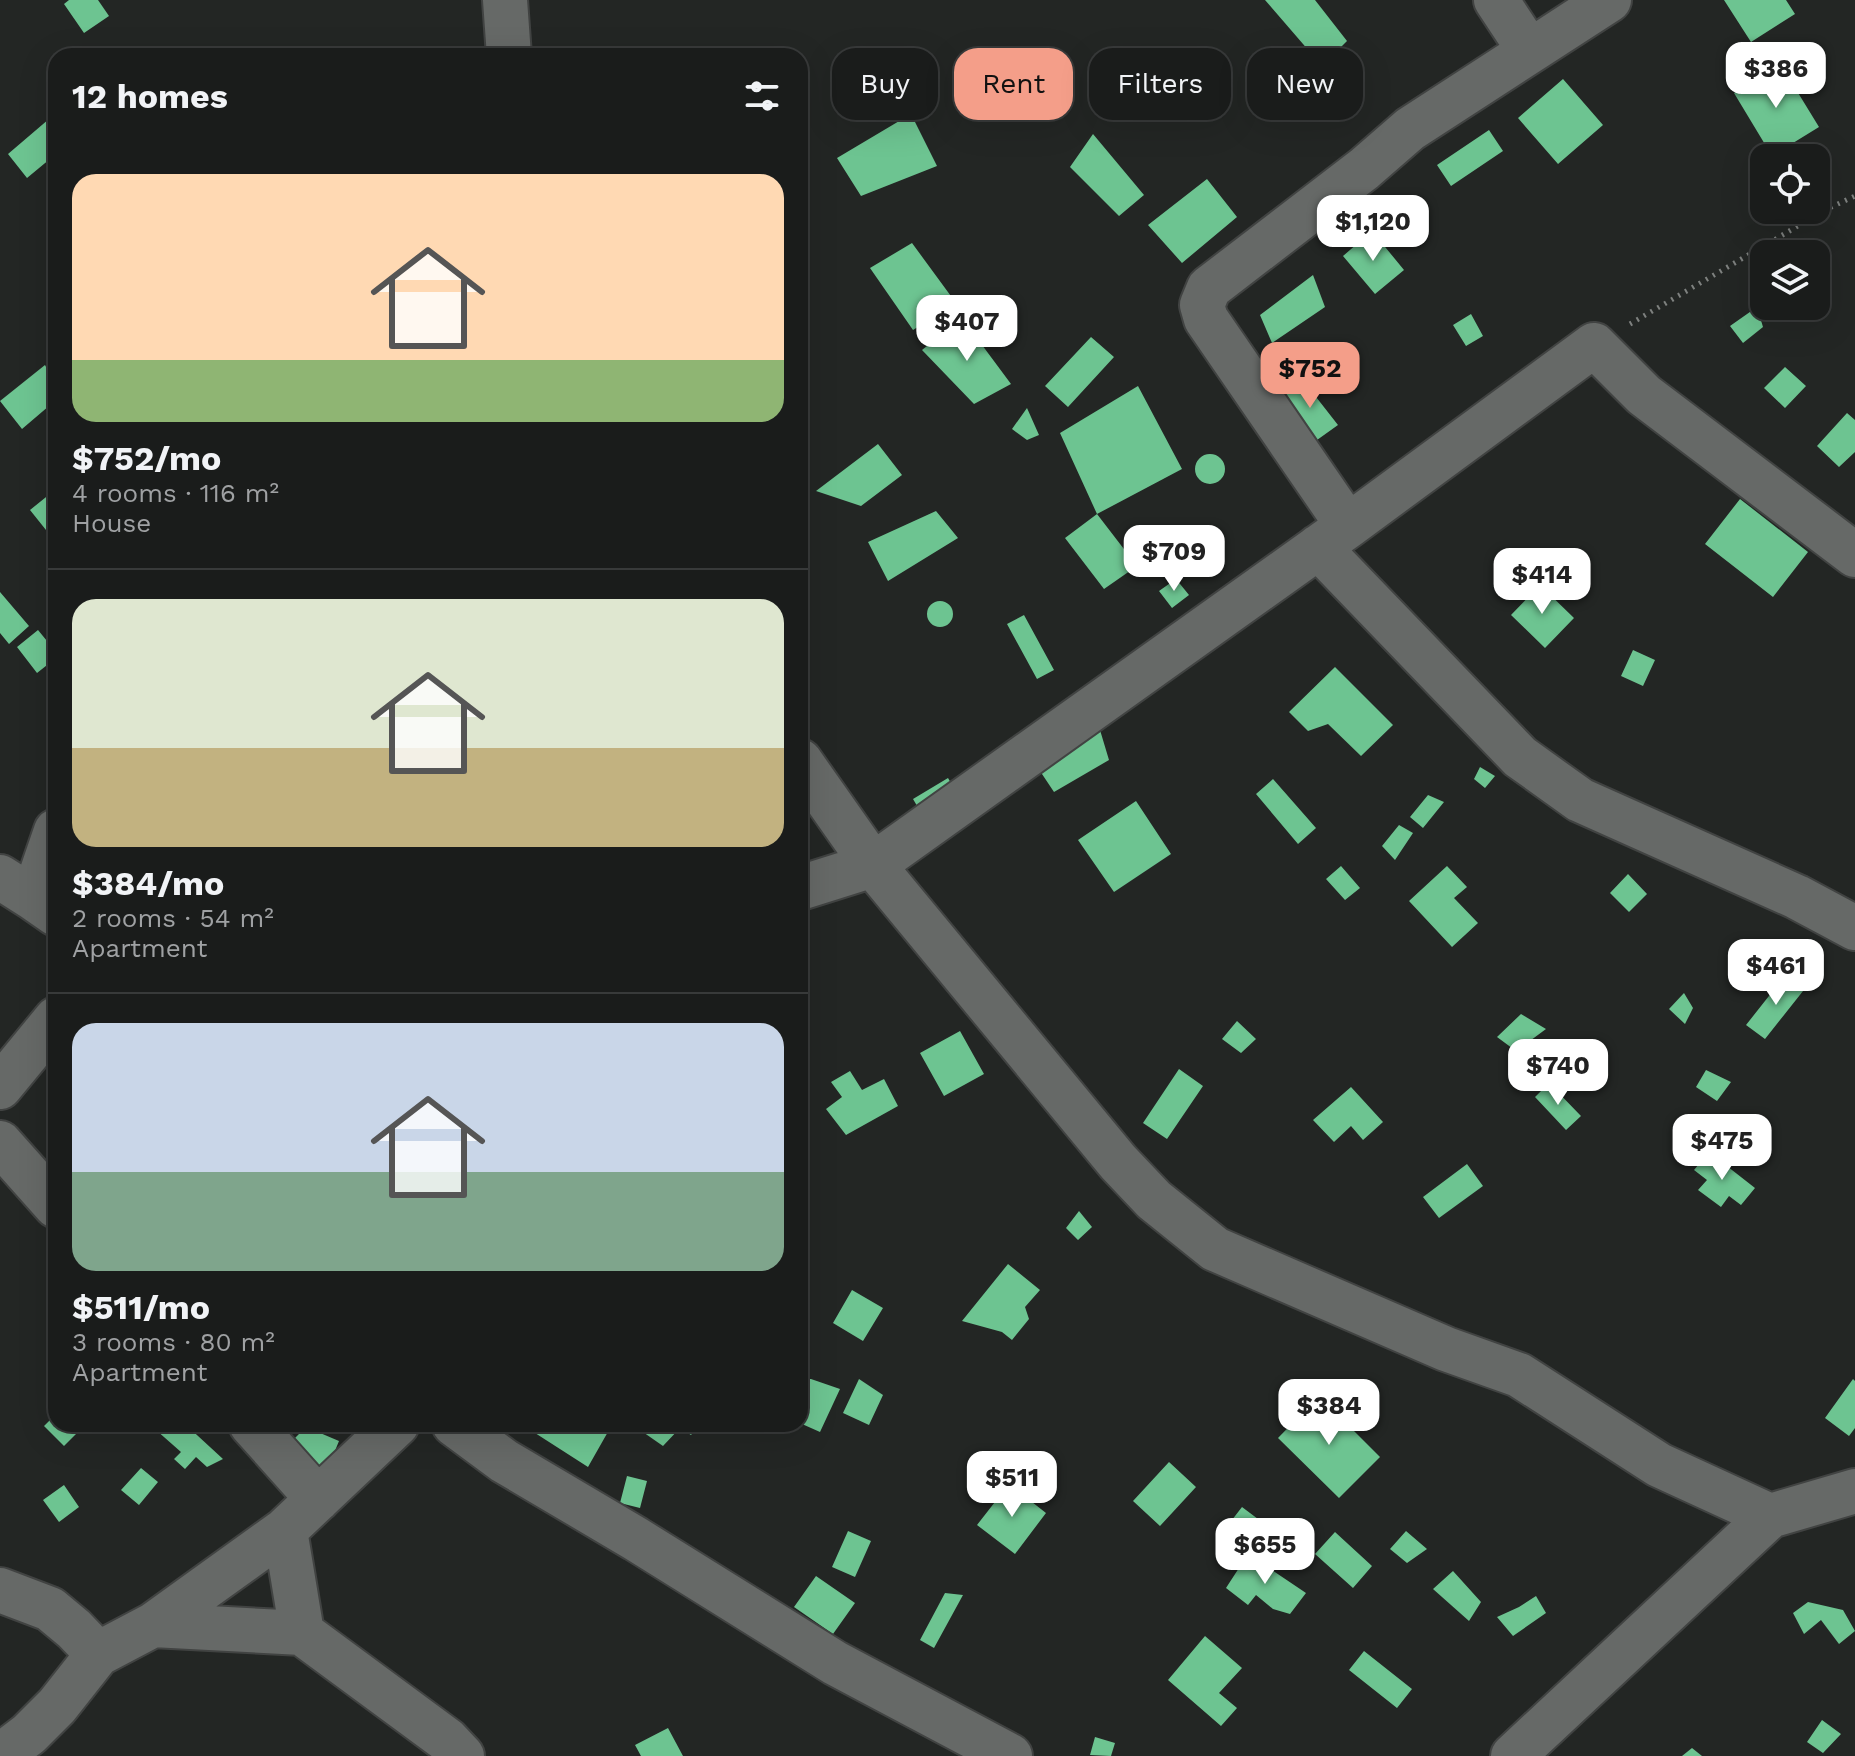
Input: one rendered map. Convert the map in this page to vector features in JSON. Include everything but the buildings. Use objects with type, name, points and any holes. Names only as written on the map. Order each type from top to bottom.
[{"type":"street","points":[[505,0],[508,48]]},
{"type":"street","points":[[1496,0],[1529,50]]},
{"type":"street","points":[[1609,0],[1410,129],[1364,169],[1209,288],[1203,299],[1206,319],[1333,536],[1520,757],[1580,800],[1797,897],[1855,928]]},
{"type":"street","points":[[808,885],[873,865],[1594,345],[1644,395],[1855,555]]},
{"type":"street","points":[[808,772],[873,865],[1118,1162],[1154,1200],[1215,1249],[1446,1349],[1519,1375],[1659,1465],[1770,1516]]},
{"type":"street","points":[[30,896],[48,851]]},
{"type":"street","points":[[0,1087],[48,1029]]},
{"type":"street","points":[[0,1143],[48,1197]]},
{"type":"street","points":[[258,1432],[318,1499]]},
{"type":"street","points":[[0,1756],[29,1734],[57,1706],[98,1654],[153,1625],[285,1530],[389,1432]]},
{"type":"street","points":[[465,1432],[504,1461],[835,1663],[1010,1756]]},
{"type":"street","points":[[1513,1756],[1770,1516],[1855,1491]]},
{"type":"street","points":[[285,1530],[302,1633]]},
{"type":"street","points":[[0,1590],[50,1609],[98,1654]]},
{"type":"street","points":[[153,1625],[302,1633],[447,1740],[462,1756]]},
{"type":"path","points":[[1594,345],[1827,209],[1855,196]]}]
